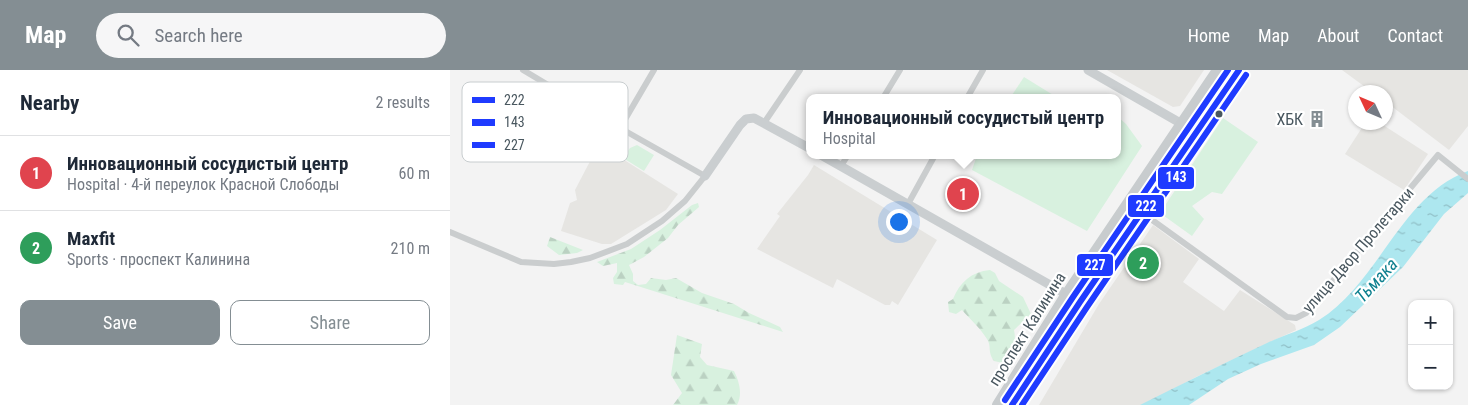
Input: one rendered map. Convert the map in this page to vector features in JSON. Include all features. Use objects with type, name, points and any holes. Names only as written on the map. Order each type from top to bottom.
[{"type":"main road","name":"проспект Калинина","points":[[997,405],[1066,294],[1217,70]]},
{"type":"main road","name":"проспект Калинина","points":[[1012,405],[1239,70]]},
{"type":"main road","points":[[1133,193],[1135,204],[1141,212]]},
{"type":"main road","points":[[1066,294],[1073,300],[1074,311]]},
{"type":"street","points":[[523,70],[534,73],[548,82]]},
{"type":"street","points":[[628,114],[654,70]]},
{"type":"street","points":[[764,123],[800,70]]},
{"type":"street","points":[[885,94],[900,70]]},
{"type":"street","points":[[969,94],[982,70]]},
{"type":"street","points":[[1088,70],[1196,132]]},
{"type":"street","points":[[450,232],[521,262],[554,264],[571,262],[628,244],[662,221],[686,201],[746,119],[754,118],[806,146]]},
{"type":"street","points":[[628,133],[705,176]]},
{"type":"street","name":"улица Двор Пролетарки","points":[[1141,212],[1287,317],[1296,318],[1306,313],[1323,294],[1438,155],[1468,179]]},
{"type":"street","points":[[829,159],[1066,294]]},
{"type":"street","points":[[841,166],[845,159]]},
{"type":"street","points":[[908,204],[933,159]]},
{"type":"shaded area","points":[[1107,70],[1204,70],[1180,106],[1173,107]]},
{"type":"shaded area","points":[[1342,70],[1468,70],[1468,126],[1449,150],[1393,107],[1393,85],[1362,85]]},
{"type":"shaded area","points":[[1360,130],[1391,130],[1428,154],[1404,190],[1345,154]]},
{"type":"shaded area","points":[[590,162],[627,162],[678,194],[666,210],[611,244],[602,244],[561,231],[570,203],[577,200],[575,190]]},
{"type":"shaded area","points":[[814,165],[937,240],[898,305],[892,301],[890,305],[885,305],[837,279],[833,288],[757,249],[780,216],[777,214]]},
{"type":"shaded area","points":[[1153,225],[1199,259],[1183,282],[1224,311],[1240,290],[1295,325],[1296,330],[1196,377],[1144,405],[1039,405],[1099,304]]},
{"type":"green space","points":[[1024,77],[1052,94],[1013,94]]},
{"type":"green space","points":[[1223,118],[1258,142],[1222,194],[1212,192],[1192,206],[1204,219],[1192,236],[1160,213]]},
{"type":"green space","points":[[1121,120],[1142,146],[1087,231],[972,170],[976,159],[1121,159]]},
{"type":"green space","points":[[637,145],[654,155],[644,171],[628,161],[628,151]]},
{"type":"green space","points":[[698,203],[699,207],[678,225],[668,238],[644,257],[629,265],[633,274],[633,281],[638,285],[646,284],[651,278],[666,280],[676,278],[702,293],[734,304],[780,327],[783,332],[625,282],[623,285],[614,284],[613,278],[617,272],[617,263],[603,266],[597,262],[631,249],[660,230],[692,205]]},
{"type":"green space","points":[[550,237],[583,250],[577,253],[559,255],[547,246]]},
{"type":"green space","points":[[990,270],[995,273],[999,281],[1023,297],[1031,314],[1014,330],[1015,340],[1013,348],[1003,363],[994,361],[987,339],[962,310],[956,314],[949,312],[948,302],[953,299],[963,283],[977,273]]},
{"type":"green space","points":[[677,335],[702,344],[700,357],[707,365],[734,371],[740,388],[737,405],[673,405],[682,393],[671,375]]},
{"type":"water","name":"Тьмака","points":[[1468,171],[1468,193],[1444,214],[1403,267],[1340,327],[1314,345],[1261,364],[1228,379],[1189,405],[1140,405],[1273,340],[1307,327],[1319,320],[1340,304],[1358,285],[1407,219],[1424,200],[1445,183]]},
{"type":"transit line","name":"227","points":[[1005,400],[1228,70]]},
{"type":"transit line","name":"222","points":[[1012,405],[1239,70]]},
{"type":"transit line","name":"143","points":[[1022,405],[1246,75]]},
{"type":"place","name":"ХБК","points":[[1317,119]]},
{"type":"place","name":"Инновационный сосудистый центр","points":[[963,194]]},
{"type":"place","name":"Maxfit","points":[[1143,263]]}]
